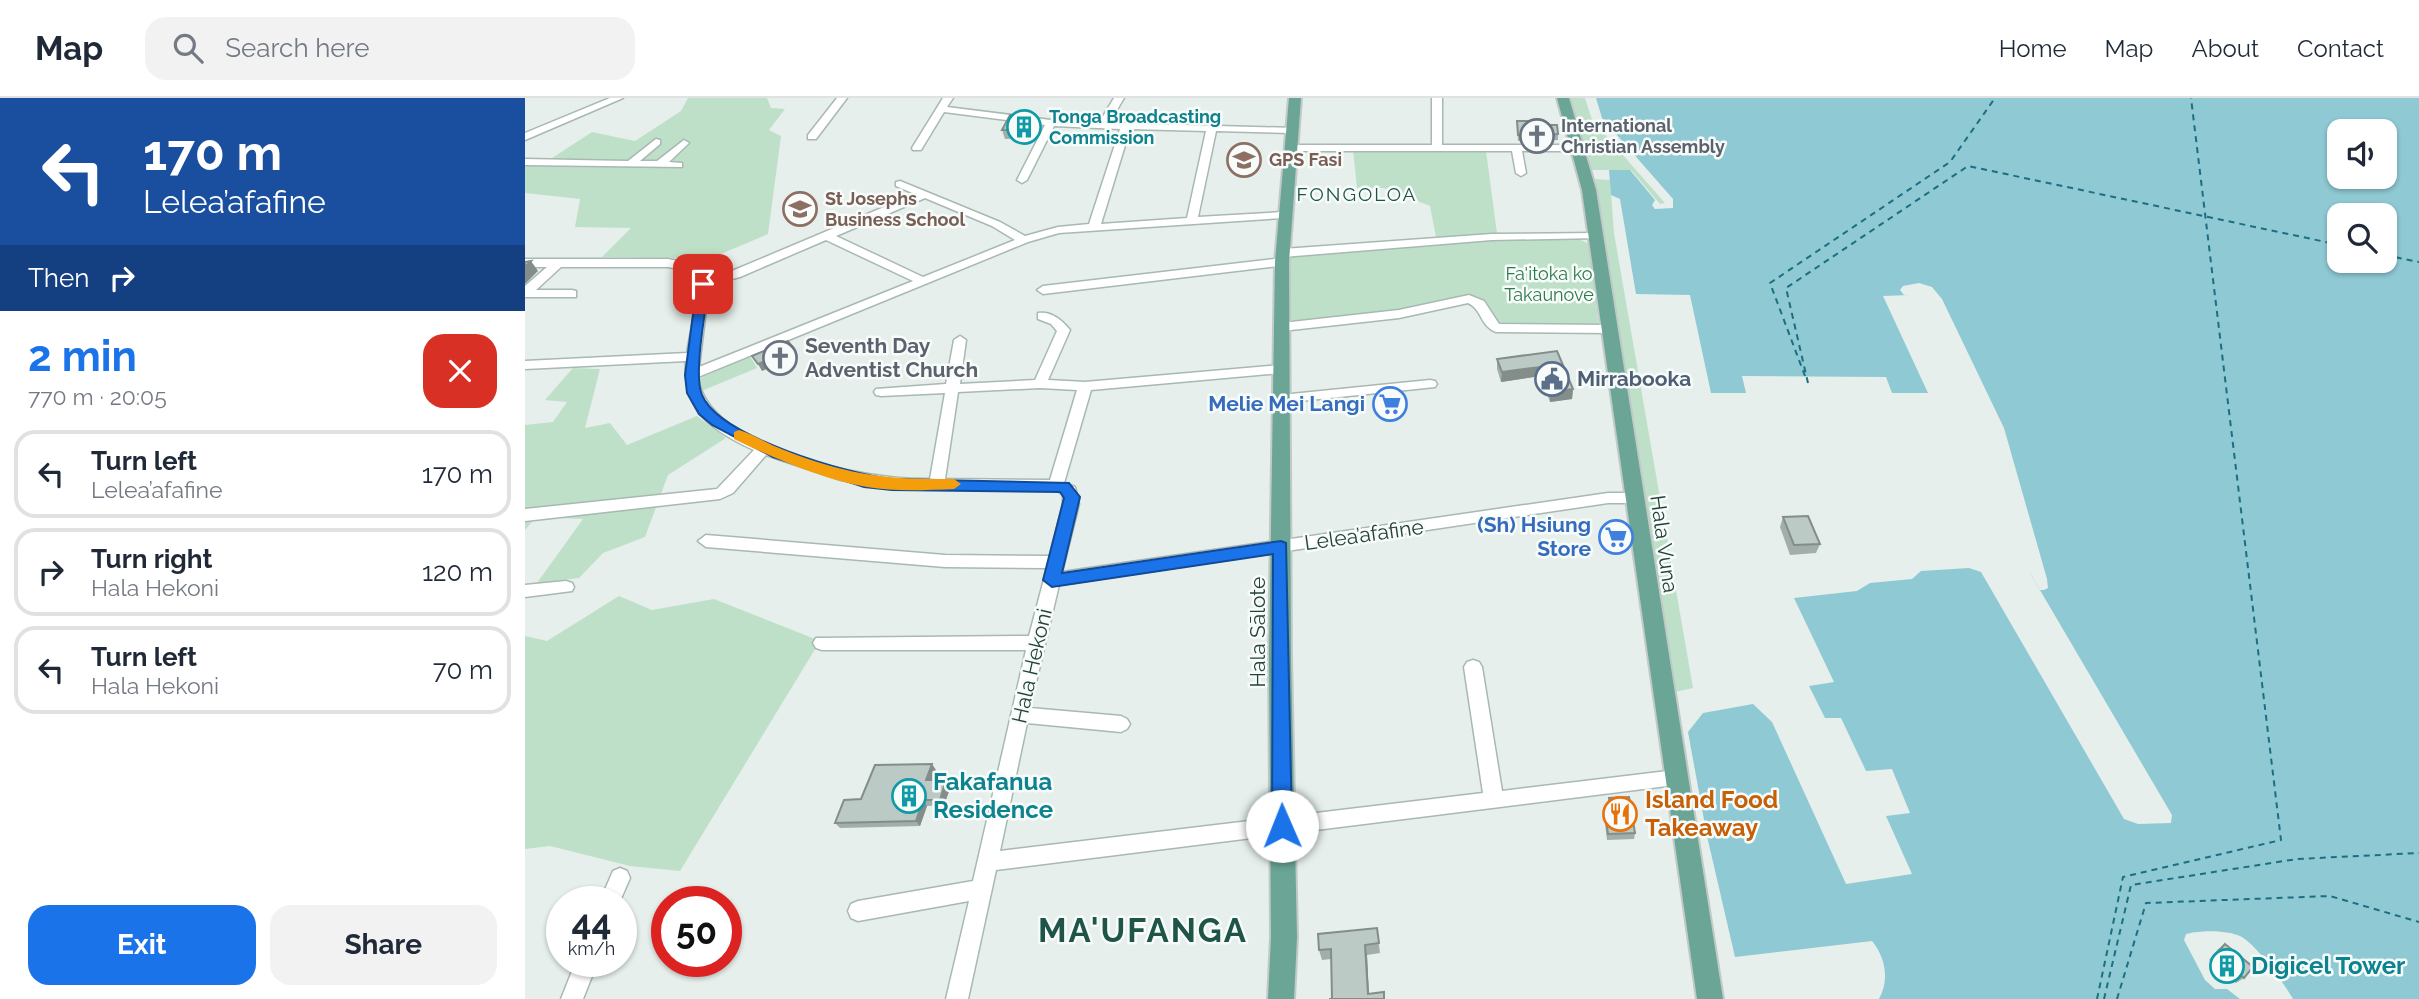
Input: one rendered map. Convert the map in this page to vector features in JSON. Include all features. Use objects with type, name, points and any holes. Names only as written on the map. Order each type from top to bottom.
[{"type":"main road","name":"Hala Sālote","points":[[1281,999],[1282,258],[1283,215],[1295,98]]},
{"type":"main road","name":"Hala Vuna","points":[[1563,98],[1589,190],[1710,999]]},
{"type":"street","points":[[525,137],[613,98]]},
{"type":"street","points":[[813,138],[842,98]]},
{"type":"street","points":[[917,148],[949,98]]},
{"type":"street","points":[[1101,127],[1119,98]]},
{"type":"street","points":[[1437,98],[1437,147]]},
{"type":"street","points":[[942,109],[1101,127],[1212,128],[1291,139],[1437,147],[1578,148]]},
{"type":"street","points":[[1022,180],[1051,122]]},
{"type":"street","points":[[1095,225],[1126,127]]},
{"type":"street","points":[[1192,221],[1212,128]]},
{"type":"street","points":[[629,165],[656,142]]},
{"type":"street","points":[[659,165],[684,143]]},
{"type":"street","points":[[1515,147],[1521,173]]},
{"type":"street","points":[[525,162],[678,165]]},
{"type":"street","points":[[899,184],[996,224],[1024,240]]},
{"type":"street","points":[[703,284],[736,274],[922,195]]},
{"type":"street","points":[[692,375],[1024,240],[1058,230],[1095,225],[1283,215]]},
{"type":"street","points":[[826,236],[925,282]]},
{"type":"street","points":[[1043,290],[1282,258],[1492,237],[1596,236]]},
{"type":"street","points":[[525,263],[686,264],[700,269],[703,284],[692,375],[694,393],[704,411],[717,422],[764,448],[864,481],[892,485],[1056,485],[1085,386]]},
{"type":"street","points":[[525,293],[558,263]]},
{"type":"street","points":[[525,293],[572,294]]},
{"type":"street","points":[[1282,327],[1399,314],[1469,299],[1481,304],[1490,324],[1496,328],[1609,329]]},
{"type":"street","points":[[1040,384],[1064,330],[1055,321],[1042,316]]},
{"type":"street","points":[[937,484],[960,340]]},
{"type":"street","points":[[528,369],[694,358]]},
{"type":"street","points":[[881,392],[1040,384],[1085,386],[1281,369]]},
{"type":"street","points":[[1281,399],[1430,384]]},
{"type":"street","points":[[525,515],[720,494],[728,489],[764,448]]},
{"type":"street","name":"Hala Hekoni","points":[[957,999],[1036,643],[1072,497],[1070,491],[1056,485]]},
{"type":"street","name":"Lelea’afafine","points":[[1052,580],[1608,498],[1635,498]]},
{"type":"street","points":[[706,541],[932,560],[1056,562]]},
{"type":"street","points":[[525,590],[566,587]]},
{"type":"street","points":[[822,643],[1036,643]]},
{"type":"street","points":[[1473,667],[1493,800]]},
{"type":"street","points":[[1020,715],[1121,724]]},
{"type":"street","points":[[988,862],[1676,778]]},
{"type":"street","points":[[616,886],[619,878]]},
{"type":"street","points":[[858,911],[981,889]]},
{"type":"street","points":[[572,999],[581,977]]},
{"type":"green space","points":[[688,98],[767,98],[771,108],[785,109],[769,130],[781,136],[768,234],[702,262],[690,258],[602,257],[631,228],[575,227],[580,199],[525,193],[525,159],[549,160],[592,132],[635,141],[681,111]]},
{"type":"green space","points":[[1570,98],[1585,98],[1592,120],[1665,203],[1660,204],[1631,170],[1590,170]]},
{"type":"green space","points":[[1353,150],[1486,151],[1497,233],[1436,237],[1430,206],[1384,188],[1357,188]]},
{"type":"green space","points":[[1595,179],[1610,180],[1614,233],[1693,688],[1675,692]]},
{"type":"green space","name":"Fa'itoka ko Takaunove","points":[[1579,239],[1589,244],[1599,328],[1501,327],[1493,323],[1477,296],[1421,308],[1296,323],[1291,319],[1289,258],[1293,256],[1490,240]]},
{"type":"green space","points":[[750,356],[757,368],[699,392],[699,379]]},
{"type":"green space","points":[[573,368],[600,369],[585,428],[610,423],[627,445],[697,416],[726,438],[668,475],[645,537],[603,553],[579,578],[537,583],[583,519],[536,517],[525,530],[525,425],[553,422],[567,402],[545,400]]},
{"type":"green space","points":[[619,596],[652,610],[714,599],[820,641],[680,871],[630,866],[550,846],[525,849],[525,636],[547,641]]},
{"type":"water","points":[[1596,98],[2419,98],[2419,999],[2293,999],[2247,940],[2235,934],[2206,931],[2186,934],[2184,940],[2205,980],[2215,989],[2227,989],[2240,999],[1879,999],[1885,976],[1883,961],[1872,941],[1735,957],[1707,836],[1688,732],[1703,713],[1753,704],[1772,722],[1846,884],[1912,874],[1886,816],[1910,813],[1892,769],[1866,771],[1841,718],[1825,718],[1809,686],[1834,682],[1794,598],[1857,591],[1870,583],[1912,579],[1921,571],[1969,568],[1981,572],[2124,819],[2138,824],[2171,823],[2172,815],[2030,573],[1993,435],[1931,302],[1920,291],[1909,295],[1883,296],[1928,393],[1892,393],[1886,377],[1742,376],[1746,393],[1711,393],[1690,295],[1636,294],[1620,199],[1611,195],[1609,170],[1630,170],[1655,200],[1652,205],[1655,209],[1673,208],[1673,199],[1602,118]]},
{"type":"pier","points":[[1919,283],[1932,287],[1942,299],[2004,428],[2047,579],[2048,588],[2044,590],[2040,590],[2030,573],[2023,570],[2018,537],[1980,410],[1925,299],[1919,295],[1904,295],[1900,290],[1903,286]]},
{"type":"building","points":[[1010,115],[1034,118],[1028,129],[1002,130]]},
{"type":"building","points":[[1517,121],[1544,121],[1545,125],[1557,125],[1558,134],[1518,135]]},
{"type":"building","points":[[788,341],[794,349],[758,364],[752,356]]},
{"type":"building","points":[[1557,351],[1573,389],[1550,392],[1540,367],[1502,372],[1497,359]]},
{"type":"building","points":[[1808,516],[1820,544],[1794,545],[1783,517]]},
{"type":"building","points":[[1608,525],[1624,525],[1626,536],[1609,536]]},
{"type":"building","name":"Fakafanua Residence","points":[[932,764],[926,780],[946,780],[940,800],[923,800],[916,821],[835,823],[844,800],[861,799],[875,765]]},
{"type":"building","name":"Island Food Takeaway","points":[[1629,797],[1635,833],[1608,834],[1606,819],[1613,818],[1609,798]]},
{"type":"building","points":[[1377,928],[1379,943],[1365,945],[1368,994],[1384,992],[1384,999],[1332,999],[1331,949],[1319,950],[1318,934]]},
{"type":"building","points":[[2225,944],[2253,967],[2244,978],[2215,955]]},
{"type":"ferry route","points":[[1805,376],[1770,283],[1950,162],[1995,98]]},
{"type":"ferry route","points":[[2191,98],[2205,216]]},
{"type":"ferry route","points":[[1808,383],[1786,288],[1968,166],[2205,216]]},
{"type":"ferry route","points":[[2097,999],[2123,877],[2281,840],[2205,216]]},
{"type":"ferry route","points":[[2205,216],[2327,242]]},
{"type":"ferry route","points":[[2397,257],[2419,262]]},
{"type":"ferry route","points":[[2104,999],[2131,885],[2297,859],[2419,853]]},
{"type":"ferry route","points":[[2117,999],[2146,903],[2330,896],[2419,922]]},
{"type":"slow traffic","points":[[739,435],[778,454],[864,481],[892,485],[954,484]]},
{"type":"place","name":"Tonga Broadcasting Commission","points":[[1024,127]]},
{"type":"place","name":"International Christian Assembly","points":[[1537,136]]},
{"type":"place","name":"GPS Fasi","points":[[1244,160]]},
{"type":"place","name":"St Josephs Business School","points":[[800,209]]},
{"type":"place","name":"Seventh Day Adventist Church","points":[[780,358]]},
{"type":"place","name":"Mirrabooka","points":[[1552,379]]},
{"type":"place","name":"Melie Mei Langi","points":[[1390,404]]},
{"type":"place","name":"(Sh) Hsiung Store","points":[[1616,537]]},
{"type":"place","name":"Fakafanua Residence","points":[[909,796]]},
{"type":"place","name":"Island Food Takeaway","points":[[1620,814]]},
{"type":"place","name":"Digicel Tower","points":[[2227,966]]},
{"type":"district","name":"FONGOLOA","points":[[1357,194]]},
{"type":"district","name":"MA'UFANGA","points":[[1143,930]]},
{"type":"route","points":[[703,284],[692,375],[694,393],[704,411],[747,440],[778,454],[864,481],[892,485],[1064,487],[1070,491],[1072,497],[1052,580],[1281,547],[1282,826]]}]
